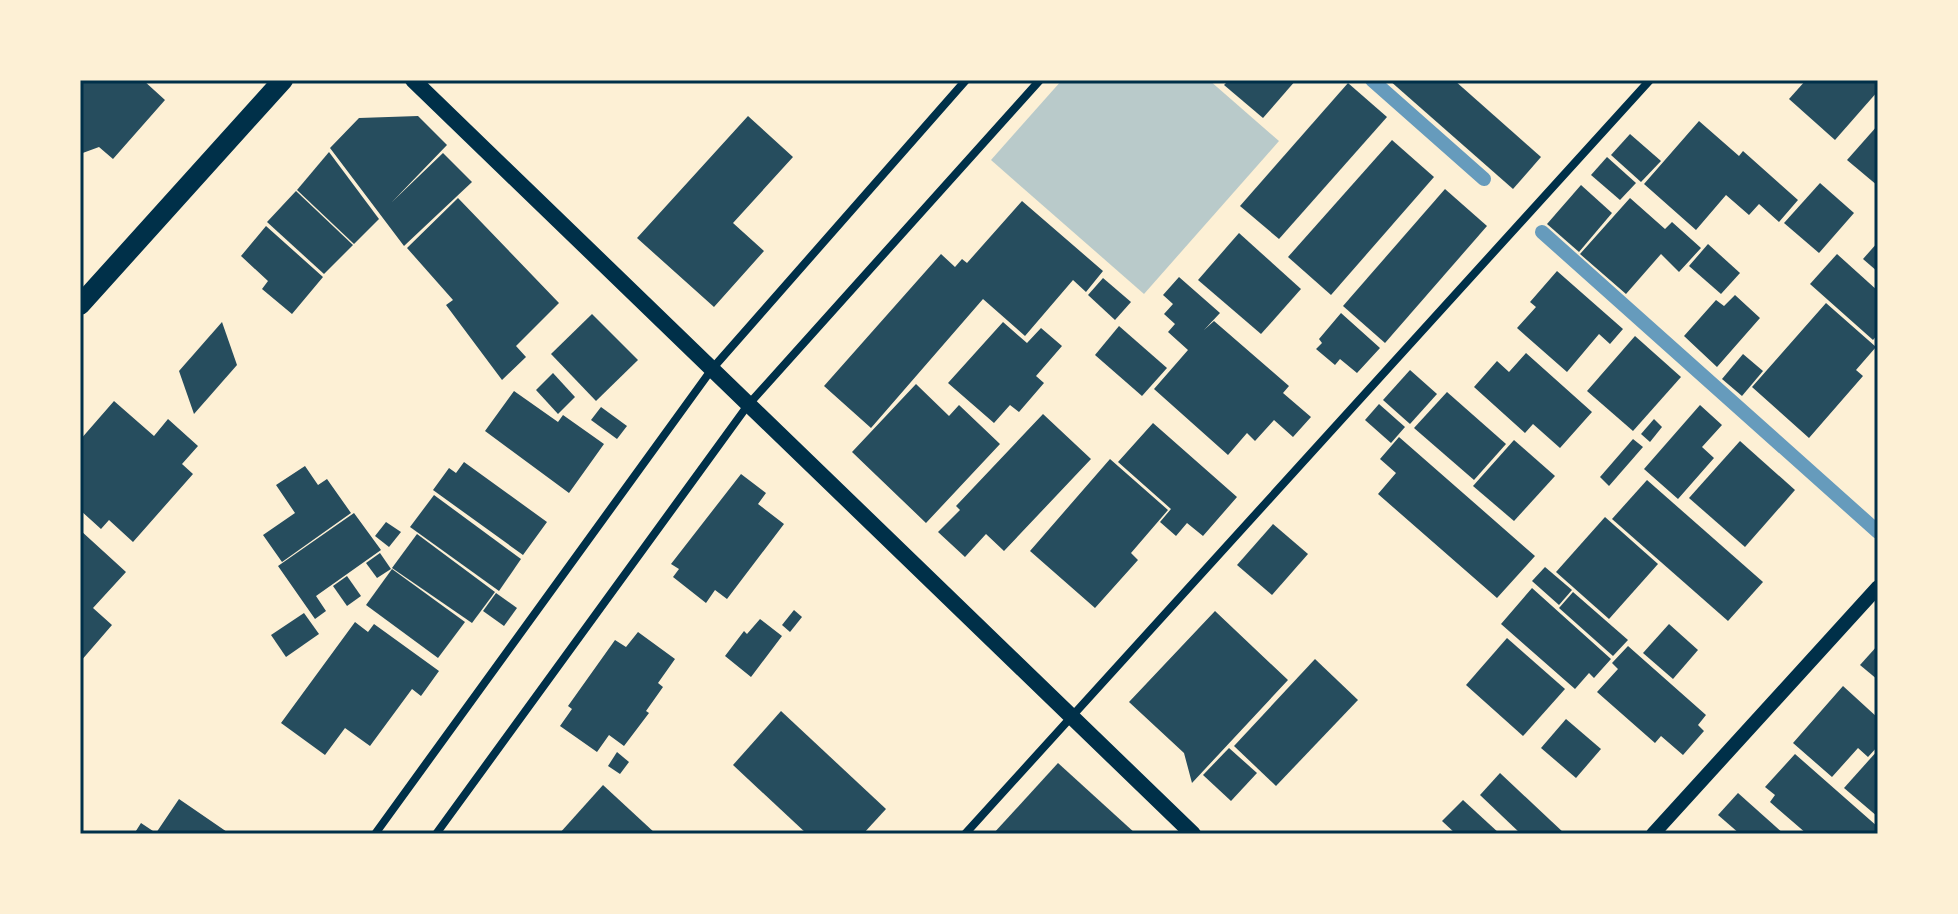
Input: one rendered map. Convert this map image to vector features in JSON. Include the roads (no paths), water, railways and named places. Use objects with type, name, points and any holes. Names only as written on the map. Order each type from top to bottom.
[{"type":"main road","points":[[80,305],[283,80]]},
{"type":"main road","points":[[413,80],[1193,834]]},
{"type":"street","points":[[375,834],[712,369],[966,80]]},
{"type":"street","points":[[436,834],[748,405],[1040,80]]},
{"type":"street","points":[[965,834],[1650,80]]},
{"type":"street","points":[[1653,834],[1878,587]]},
{"type":"waterway","points":[[1372,80],[1484,179]]},
{"type":"waterway","points":[[1542,232],[1878,532]]}]
